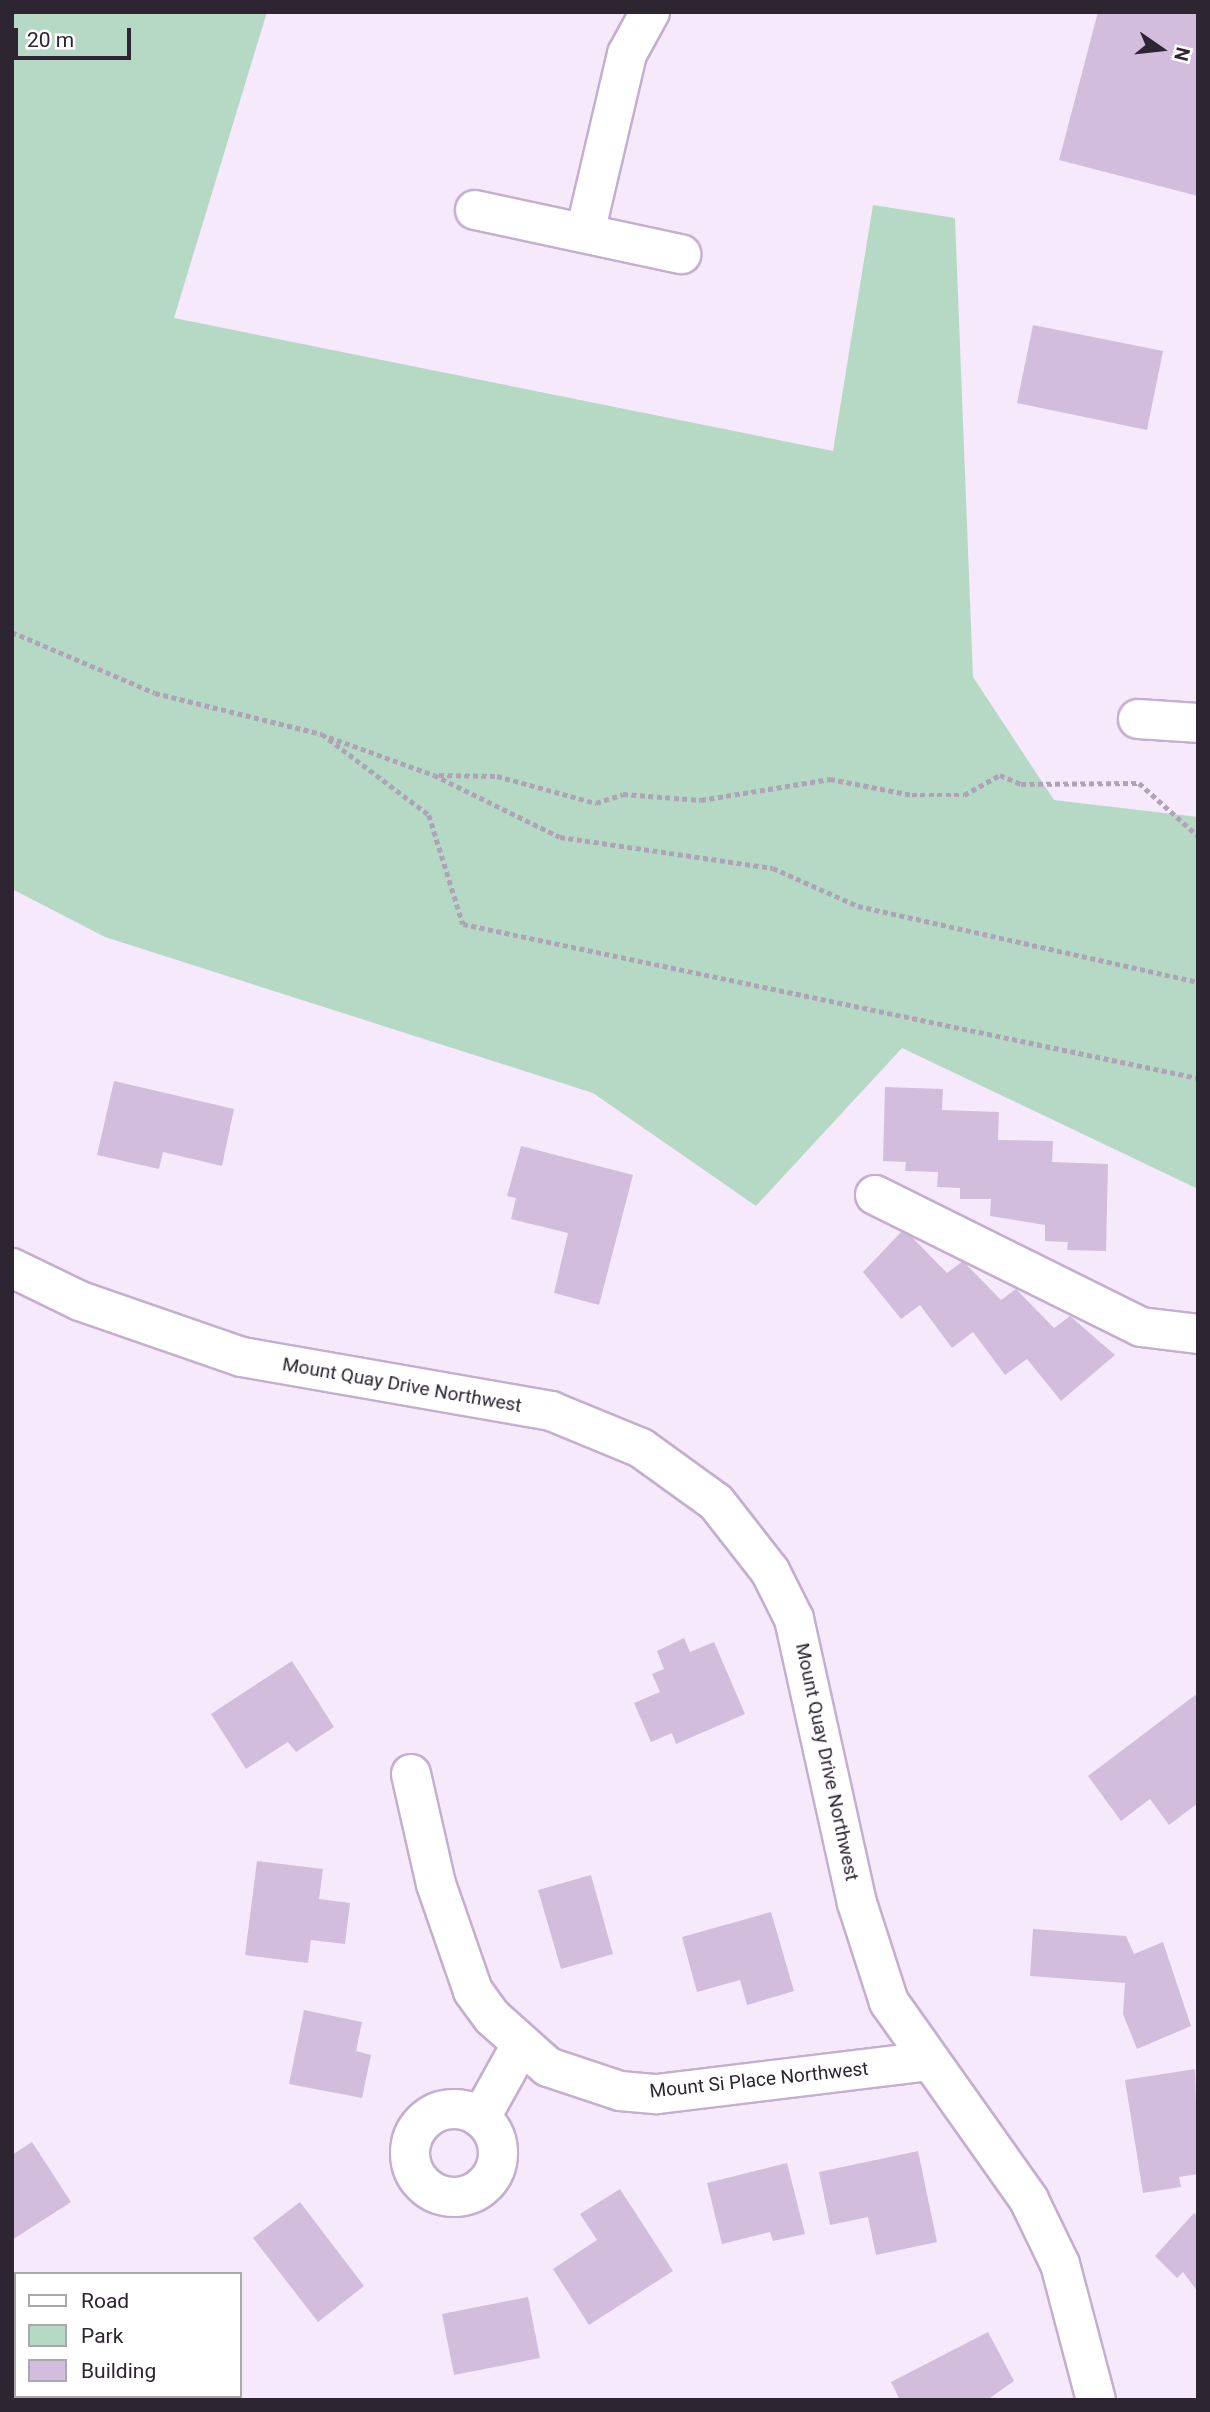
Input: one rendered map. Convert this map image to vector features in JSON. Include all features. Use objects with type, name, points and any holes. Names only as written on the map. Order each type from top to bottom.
[{"type":"street","points":[[585,233],[627,54],[650,12]]},
{"type":"street","points":[[475,210],[681,254]]},
{"type":"street","points":[[1138,719],[1198,723]]},
{"type":"street","points":[[875,1195],[1141,1327],[1198,1334]]},
{"type":"street","name":"Mount Quay Drive Northwest","points":[[12,1268],[80,1301],[242,1357],[564,1415],[641,1448],[716,1502],[770,1571],[794,1619],[872,1954],[889,2002],[928,2061],[1029,2200],[1059,2264],[1096,2400]]},
{"type":"street","name":"Mount Si Place Northwest","points":[[411,1774],[436,1884],[473,1991],[521,2045],[548,2067],[585,2081],[657,2094],[928,2061]]},
{"type":"street","points":[[481,2117],[521,2045]]},
{"type":"path","points":[[12,632],[155,693],[322,734],[434,775],[559,837],[773,868],[858,906],[1198,982]]},
{"type":"path","points":[[322,734],[429,815],[463,924],[1198,1078]]},
{"type":"path","points":[[434,775],[497,776],[596,803],[623,794],[701,800],[830,779],[912,795],[964,794],[1000,775],[1021,784],[1127,782],[1139,783],[1198,836]]},
{"type":"green space","points":[[12,12],[267,12],[174,318],[833,451],[873,205],[955,218],[973,677],[1054,800],[1198,817],[1198,1189],[902,1048],[756,1206],[593,1093],[105,937],[12,889]]},
{"type":"building","points":[[1098,12],[1198,12],[1198,196],[1059,160]]},
{"type":"building","points":[[1033,325],[1163,351],[1147,430],[1017,403]]},
{"type":"building","points":[[114,1081],[234,1109],[222,1166],[163,1152],[159,1169],[97,1155]]},
{"type":"building","points":[[885,1087],[943,1089],[942,1110],[999,1112],[998,1140],[1053,1141],[1052,1162],[1108,1164],[1106,1251],[1067,1250],[1068,1242],[1045,1241],[1045,1225],[990,1216],[991,1199],[960,1199],[960,1188],[937,1187],[938,1172],[905,1171],[906,1162],[883,1161]]},
{"type":"building","points":[[521,1146],[633,1175],[599,1305],[554,1293],[568,1233],[511,1219],[516,1198],[507,1196]]},
{"type":"building","points":[[904,1229],[947,1273],[963,1261],[1001,1300],[1016,1289],[1054,1328],[1070,1316],[1115,1355],[1061,1401],[1027,1359],[1005,1375],[973,1332],[952,1348],[920,1305],[901,1319],[863,1272]]},
{"type":"building","points":[[684,1638],[690,1652],[714,1642],[745,1714],[676,1744],[672,1733],[651,1742],[634,1703],[660,1692],[652,1674],[664,1669],[657,1651]]},
{"type":"building","points":[[292,1661],[334,1727],[296,1752],[288,1742],[246,1769],[211,1714]]},
{"type":"building","points":[[1198,1693],[1198,1803],[1169,1825],[1150,1799],[1121,1821],[1088,1776]]},
{"type":"building","points":[[257,1861],[323,1869],[319,1899],[350,1903],[345,1944],[311,1940],[308,1963],[245,1955]]},
{"type":"building","points":[[591,1875],[613,1954],[561,1969],[538,1890]]},
{"type":"building","points":[[771,1912],[794,1991],[747,2005],[740,1980],[697,1992],[682,1937]]},
{"type":"building","points":[[1033,1929],[1126,1936],[1134,1954],[1163,1942],[1191,2026],[1137,2049],[1123,2014],[1125,1983],[1030,1976]]},
{"type":"building","points":[[304,2010],[362,2022],[356,2051],[371,2055],[362,2098],[289,2084]]},
{"type":"building","points":[[1195,2069],[1198,2174],[1179,2177],[1181,2187],[1143,2193],[1125,2080]]},
{"type":"building","points":[[32,2142],[71,2202],[12,2240],[12,2155]]},
{"type":"building","points":[[918,2151],[937,2242],[876,2255],[868,2217],[830,2225],[819,2172]]},
{"type":"building","points":[[787,2163],[805,2234],[773,2241],[770,2232],[722,2244],[707,2183]]},
{"type":"building","points":[[620,2189],[673,2271],[589,2325],[553,2269],[597,2240],[580,2214]]},
{"type":"building","points":[[300,2202],[364,2286],[318,2322],[253,2238]]},
{"type":"building","points":[[1194,2213],[1198,2216],[1198,2292],[1183,2272],[1177,2278],[1155,2256]]},
{"type":"building","points":[[528,2297],[540,2358],[454,2375],[442,2314]]},
{"type":"building","points":[[988,2332],[1014,2381],[987,2400],[900,2400],[891,2382]]},
{"type":"building","points":[[134,2398],[134,2400],[82,2400]]}]
